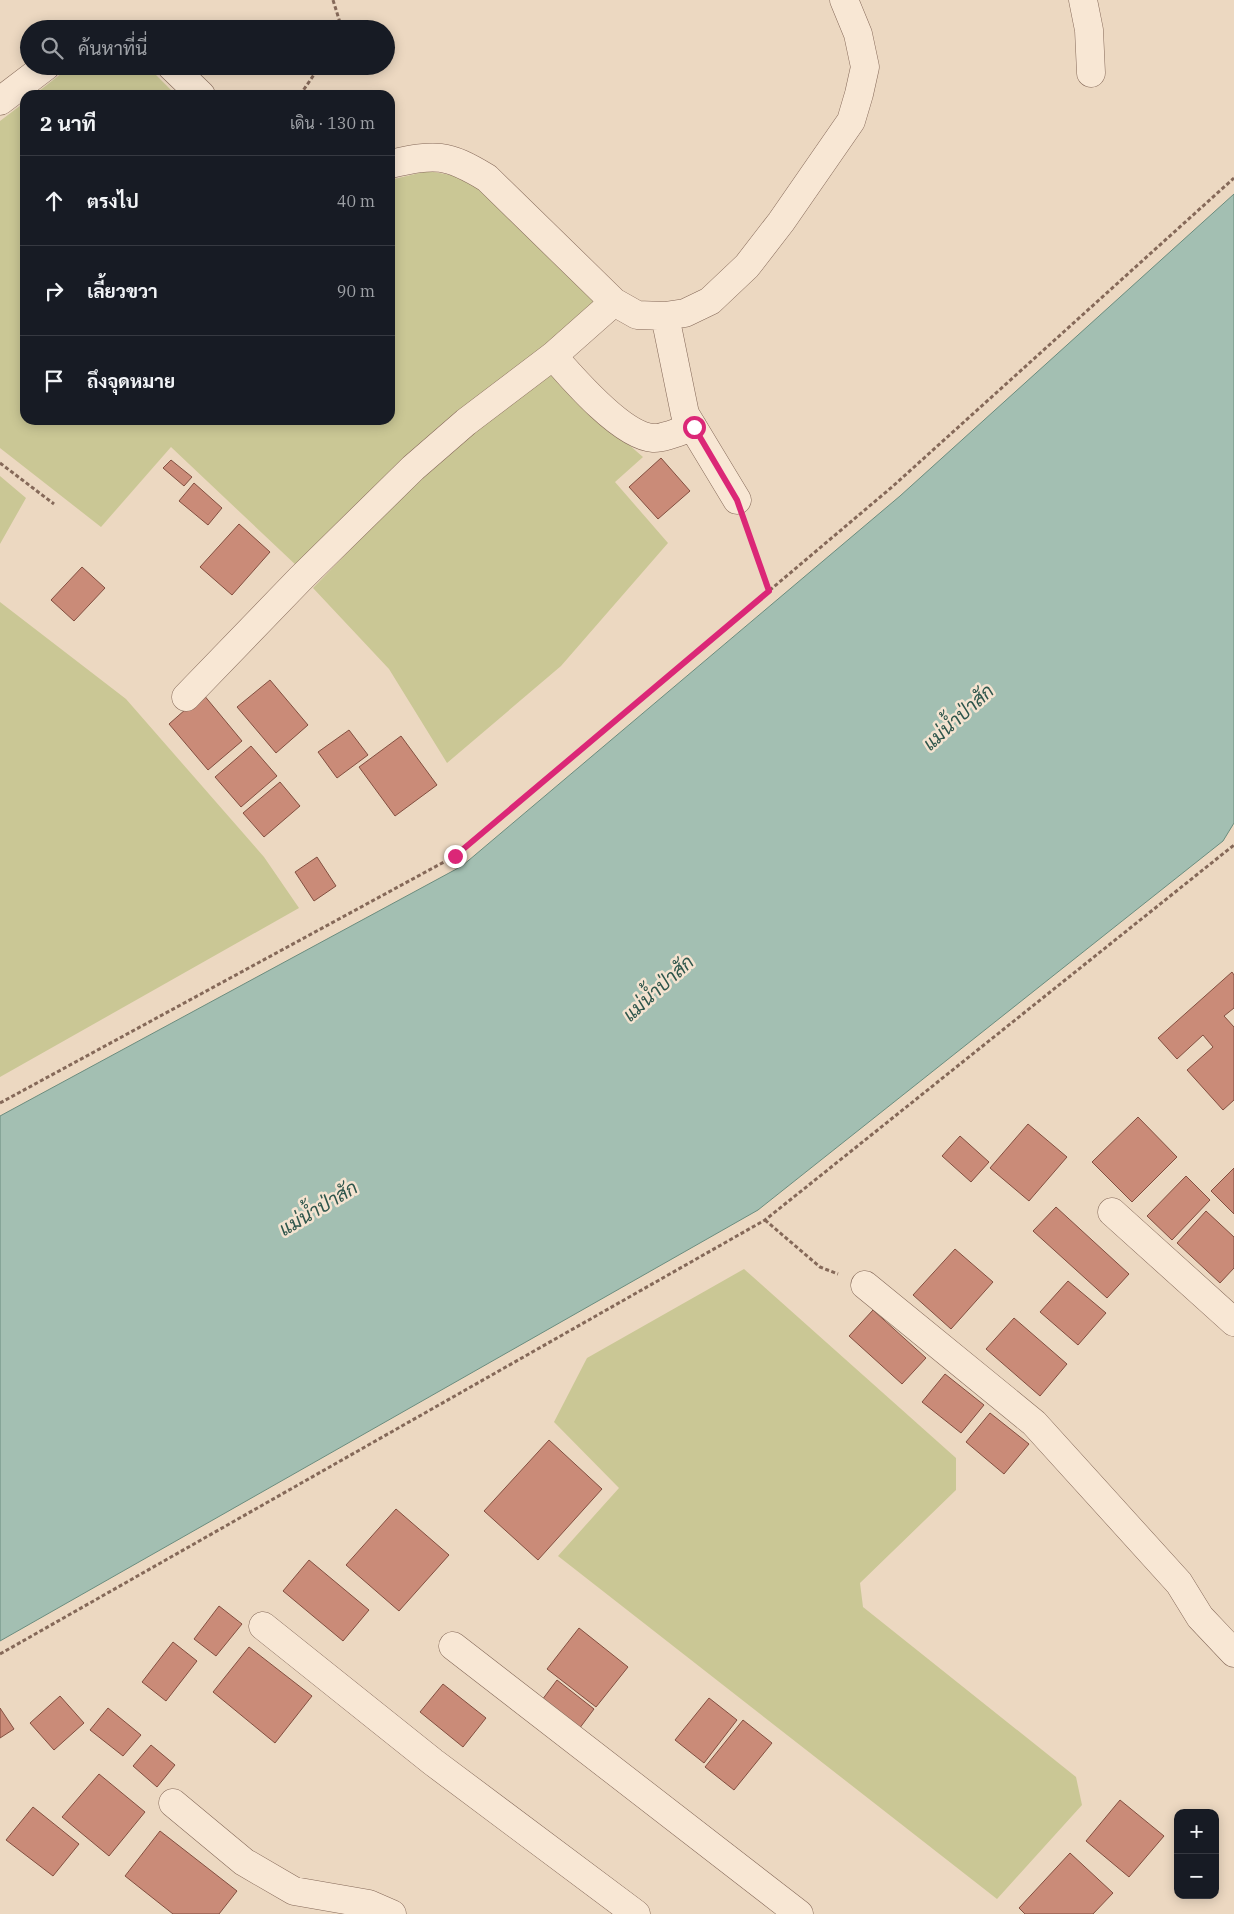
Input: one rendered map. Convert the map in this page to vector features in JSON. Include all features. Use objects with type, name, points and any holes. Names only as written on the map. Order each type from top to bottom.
[{"type":"street","points":[[395,163],[423,157],[442,157],[463,163],[487,178],[614,302],[637,315],[665,316],[685,313],[710,301],[747,266],[781,222],[851,121],[864,67],[858,34],[844,0]]},
{"type":"street","points":[[1083,0],[1089,30],[1090,73]]},
{"type":"street","points":[[0,101],[34,75]]},
{"type":"street","points":[[180,75],[196,90]]},
{"type":"street","points":[[186,697],[301,578],[413,468],[466,422],[553,356],[614,302]]},
{"type":"street","points":[[665,316],[685,414],[737,500]]},
{"type":"street","points":[[553,356],[578,385],[621,423],[638,435],[654,438],[694,427]]},
{"type":"street","points":[[1112,1212],[1234,1322]]},
{"type":"street","points":[[865,1285],[1034,1423],[1179,1583],[1200,1617],[1234,1653]]},
{"type":"street","points":[[262,1626],[433,1762],[636,1914]]},
{"type":"street","points":[[453,1646],[799,1914]]},
{"type":"street","points":[[172,1803],[244,1862],[294,1891],[368,1904],[392,1914]]},
{"type":"path","points":[[333,0],[339,20]]},
{"type":"path","points":[[303,90],[314,75]]},
{"type":"path","points":[[0,1103],[455,856],[892,487],[1234,178]]},
{"type":"path","points":[[0,463],[54,504]]},
{"type":"path","points":[[737,500],[769,591]]},
{"type":"path","points":[[0,1654],[765,1220],[1234,846]]},
{"type":"path","points":[[765,1220],[820,1267],[865,1285]]},
{"type":"shaded area","points":[[60,75],[156,75],[171,90],[40,90]]},
{"type":"shaded area","points":[[20,106],[20,425],[395,425],[395,179],[428,171],[462,177],[496,200],[596,304],[539,353],[567,391],[643,457],[615,482],[668,543],[561,666],[447,763],[389,669],[313,588],[390,509],[298,567],[171,447],[101,527],[0,448],[0,121]]},
{"type":"shaded area","points":[[0,476],[26,498],[0,544]]},
{"type":"shaded area","points":[[0,602],[126,699],[264,857],[299,908],[0,1077]]},
{"type":"shaded area","points":[[744,1269],[956,1458],[956,1490],[860,1583],[863,1607],[1076,1777],[1082,1805],[997,1899],[558,1556],[619,1488],[554,1422],[587,1358]]},
{"type":"water","name":"แม่น้ำป่าสัก","points":[[1234,194],[1234,823],[1223,841],[758,1210],[0,1641],[0,1116],[462,866],[900,496]]},
{"type":"building","points":[[661,458],[690,491],[658,519],[629,487]]},
{"type":"building","points":[[171,460],[192,477],[184,486],[163,468]]},
{"type":"building","points":[[194,483],[222,508],[208,525],[179,501]]},
{"type":"building","points":[[239,524],[270,552],[232,595],[200,567]]},
{"type":"building","points":[[82,567],[105,588],[74,621],[51,600]]},
{"type":"building","points":[[270,680],[308,725],[276,753],[237,707]]},
{"type":"building","points":[[203,694],[242,741],[208,770],[169,724]]},
{"type":"building","points":[[349,730],[368,755],[337,778],[318,752]]},
{"type":"building","points":[[401,736],[437,785],[395,816],[359,767]]},
{"type":"building","points":[[251,746],[277,776],[241,807],[215,777]]},
{"type":"building","points":[[280,782],[300,806],[264,837],[243,813]]},
{"type":"building","points":[[317,857],[336,886],[314,901],[295,872]]},
{"type":"building","points":[[1232,972],[1234,975],[1234,1008],[1224,1016],[1234,1027],[1234,1100],[1223,1110],[1187,1070],[1213,1047],[1203,1035],[1177,1059],[1158,1038]]},
{"type":"building","points":[[1138,1117],[1177,1157],[1132,1202],[1092,1162]]},
{"type":"building","points":[[1028,1124],[1067,1157],[1029,1201],[990,1168]]},
{"type":"building","points":[[960,1136],[989,1162],[971,1182],[942,1156]]},
{"type":"building","points":[[1234,1168],[1234,1214],[1211,1191]]},
{"type":"building","points":[[1186,1176],[1210,1200],[1172,1240],[1147,1216]]},
{"type":"building","points":[[1056,1207],[1129,1274],[1107,1298],[1033,1231]]},
{"type":"building","points":[[1206,1211],[1234,1237],[1234,1268],[1220,1283],[1177,1243]]},
{"type":"building","points":[[955,1249],[993,1282],[951,1329],[913,1295]]},
{"type":"building","points":[[1068,1281],[1106,1313],[1078,1345],[1040,1312]]},
{"type":"building","points":[[873,1310],[926,1358],[902,1384],[849,1336]]},
{"type":"building","points":[[1014,1318],[1067,1364],[1040,1396],[986,1349]]},
{"type":"building","points":[[945,1374],[984,1405],[961,1433],[922,1402]]},
{"type":"building","points":[[990,1413],[1029,1444],[1004,1474],[966,1442]]},
{"type":"building","points":[[549,1440],[602,1489],[538,1560],[484,1511]]},
{"type":"building","points":[[396,1509],[449,1555],[399,1611],[346,1565]]},
{"type":"building","points":[[309,1560],[369,1610],[343,1641],[283,1591]]},
{"type":"building","points":[[219,1606],[242,1624],[216,1656],[194,1639]]},
{"type":"building","points":[[579,1628],[628,1667],[596,1707],[547,1669]]},
{"type":"building","points":[[173,1642],[197,1661],[166,1701],[142,1682]]},
{"type":"building","points":[[249,1647],[312,1696],[275,1743],[213,1692]]},
{"type":"building","points":[[557,1680],[594,1709],[579,1729],[542,1700]]},
{"type":"building","points":[[443,1684],[486,1718],[463,1747],[420,1712]]},
{"type":"building","points":[[60,1696],[84,1723],[54,1750],[30,1723]]},
{"type":"building","points":[[709,1698],[737,1720],[704,1763],[675,1740]]},
{"type":"building","points":[[0,1708],[14,1729],[0,1738]]},
{"type":"building","points":[[108,1708],[141,1735],[123,1756],[90,1730]]},
{"type":"building","points":[[743,1720],[772,1743],[734,1790],[705,1767]]},
{"type":"building","points":[[151,1745],[175,1765],[157,1787],[133,1766]]},
{"type":"building","points":[[99,1774],[145,1812],[109,1856],[62,1817]]},
{"type":"building","points":[[1120,1800],[1164,1836],[1129,1877],[1086,1841]]},
{"type":"building","points":[[33,1807],[79,1844],[53,1876],[6,1840]]},
{"type":"building","points":[[160,1831],[237,1891],[219,1914],[173,1914],[125,1876]]},
{"type":"building","points":[[1070,1853],[1113,1893],[1093,1914],[1025,1914],[1019,1908]]},
{"type":"route","points":[[455,856],[769,591],[737,500],[694,427]]}]
